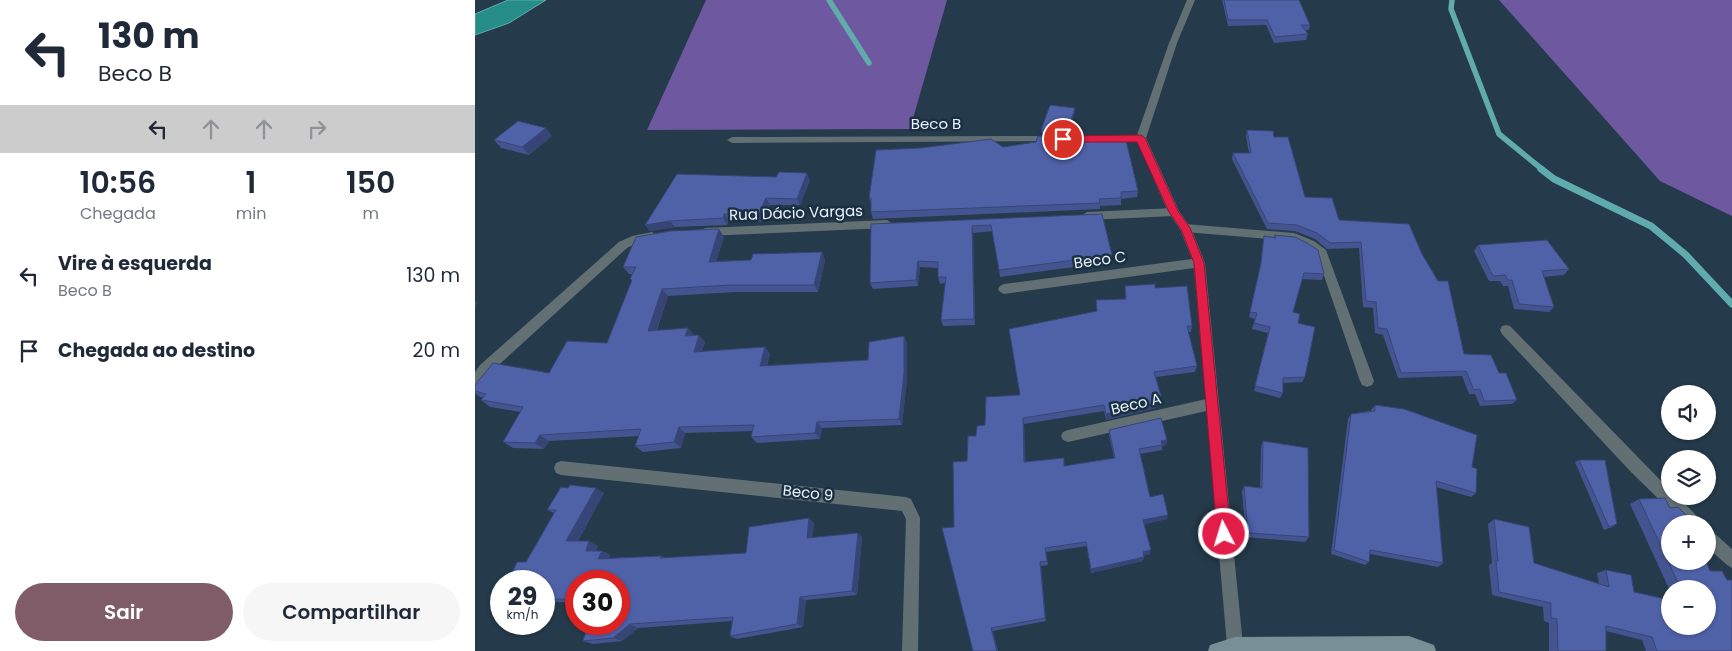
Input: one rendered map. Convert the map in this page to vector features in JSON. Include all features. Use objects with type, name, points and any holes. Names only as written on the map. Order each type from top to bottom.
[{"type":"main road","points":[[1216,651],[1235,645],[1409,644],[1428,651]]},
{"type":"street","points":[[1191,0],[1173,43],[1141,138],[1174,212],[1185,228],[1199,263],[1235,645]]},
{"type":"street","points":[[1101,139],[1141,138]]},
{"type":"street","name":"Beco B","points":[[732,140],[1061,139]]},
{"type":"street","points":[[1074,216],[1174,212]]},
{"type":"street","name":"Rua Dácio Vargas","points":[[695,232],[895,224]]},
{"type":"street","points":[[1185,228],[1294,237],[1310,244],[1322,253],[1367,381]]},
{"type":"street","points":[[475,382],[485,369],[623,245],[632,240],[661,235]]},
{"type":"street","name":"Beco C","points":[[1004,289],[1199,263]]},
{"type":"street","points":[[1506,330],[1635,466],[1686,515]]},
{"type":"street","name":"Beco A","points":[[1069,436],[1211,404]]},
{"type":"street","name":"Beco 9","points":[[561,468],[906,504],[913,518],[910,651]]},
{"type":"street","points":[[1716,545],[1732,560]]},
{"type":"shaded area","points":[[508,0],[546,0],[509,23],[475,35],[475,14]]},
{"type":"shaded area","points":[[706,0],[947,0],[910,129],[647,130]]},
{"type":"shaded area","points":[[1499,0],[1732,0],[1732,216],[1660,181]]},
{"type":"building","points":[[1224,0],[1299,0],[1310,25],[1301,25],[1308,34],[1275,37],[1267,20],[1228,20]]},
{"type":"building","points":[[1050,105],[1075,108],[1068,129],[1041,130]]},
{"type":"building","points":[[518,121],[546,128],[522,147],[494,140]]},
{"type":"building","points":[[1247,130],[1273,131],[1274,137],[1288,137],[1305,197],[1332,198],[1339,220],[1409,224],[1422,254],[1438,281],[1448,281],[1464,354],[1491,355],[1499,373],[1506,373],[1517,400],[1484,401],[1480,389],[1474,390],[1466,371],[1401,373],[1387,329],[1378,328],[1376,302],[1366,301],[1361,242],[1330,243],[1317,233],[1297,225],[1268,223],[1233,153],[1251,153]]},
{"type":"building","points":[[1038,136],[1065,136],[1065,138],[1125,136],[1138,191],[1121,192],[1121,198],[1099,199],[1100,203],[871,212],[871,198],[869,198],[876,150],[921,148],[991,139],[1003,147],[1036,142]]},
{"type":"building","points":[[779,172],[807,173],[797,199],[766,198],[758,216],[724,214],[723,218],[670,221],[645,225],[677,174],[776,177]]},
{"type":"building","points":[[1102,214],[1112,255],[999,270],[991,225],[972,226],[974,319],[941,320],[946,277],[938,277],[938,262],[918,261],[916,280],[870,283],[871,224]]},
{"type":"building","points":[[719,229],[709,262],[751,260],[753,254],[822,252],[814,285],[730,285],[662,289],[648,331],[688,328],[685,336],[699,335],[694,352],[765,347],[760,366],[868,360],[869,342],[904,336],[904,373],[899,419],[817,422],[815,433],[751,437],[754,425],[679,427],[674,442],[635,446],[641,429],[540,435],[535,443],[503,442],[523,407],[481,400],[486,394],[475,391],[475,385],[493,363],[549,373],[567,341],[607,343],[636,267],[623,267],[636,237],[670,231]]},
{"type":"building","points":[[1274,235],[1295,237],[1318,250],[1324,274],[1304,273],[1293,312],[1300,314],[1298,323],[1315,327],[1305,377],[1283,378],[1283,393],[1255,386],[1270,327],[1254,323],[1257,313],[1250,312],[1261,263],[1264,236],[1276,238]]},
{"type":"building","points":[[1547,240],[1569,269],[1542,271],[1554,307],[1519,304],[1512,280],[1508,280],[1505,275],[1493,276],[1478,245]]},
{"type":"building","points":[[1155,284],[1155,288],[1187,286],[1192,326],[1187,326],[1197,366],[1154,372],[1161,396],[1155,397],[1157,403],[1106,414],[1104,405],[1023,418],[1024,462],[1064,458],[1064,466],[1115,458],[1109,430],[1161,418],[1167,440],[1161,441],[1162,445],[1139,449],[1150,497],[1163,494],[1168,515],[1143,520],[1151,550],[1143,552],[1144,557],[1091,569],[1086,542],[1045,548],[1047,561],[1040,562],[1045,618],[991,628],[997,651],[973,651],[942,528],[954,527],[953,462],[967,461],[968,436],[976,436],[977,426],[985,425],[986,397],[1020,395],[1009,329],[1097,311],[1096,300],[1126,299],[1125,286]]},
{"type":"building","points":[[1375,405],[1404,409],[1477,435],[1472,467],[1477,469],[1476,493],[1436,481],[1443,563],[1370,550],[1369,562],[1334,550],[1351,414],[1375,411]]},
{"type":"building","points":[[1263,441],[1308,448],[1309,537],[1248,533],[1244,486],[1262,488]]},
{"type":"building","points":[[1579,460],[1605,460],[1617,524],[1609,527]]},
{"type":"building","points":[[570,485],[596,488],[566,541],[589,541],[586,551],[602,551],[598,559],[661,556],[660,558],[746,553],[749,527],[809,518],[807,538],[858,533],[852,591],[800,597],[797,624],[730,636],[733,617],[630,624],[630,570],[565,570],[565,599],[555,599],[555,570],[513,570],[517,562],[526,562],[556,510],[547,510],[561,487],[568,488]]},
{"type":"building","points":[[1661,498],[1661,505],[1668,505],[1670,508],[1678,507],[1686,515],[1661,515],[1661,546],[1639,499]]},
{"type":"building","points":[[1494,519],[1529,527],[1534,563],[1609,587],[1606,570],[1631,575],[1634,592],[1661,598],[1661,635],[1716,635],[1716,580],[1677,580],[1672,570],[1722,571],[1727,580],[1732,580],[1732,651],[1657,651],[1652,637],[1606,626],[1606,651],[1558,651],[1557,619],[1551,618],[1551,603],[1499,592]]},
{"type":"building","points":[[585,635],[617,635],[613,638],[583,641]]},
{"type":"waterway","points":[[829,0],[869,63]]},
{"type":"waterway","points":[[1452,0],[1451,9],[1499,134],[1543,170]]},
{"type":"waterway","points":[[1541,169],[1554,179],[1651,226],[1686,255],[1732,304]]},
{"type":"route","points":[[1063,139],[1141,138],[1174,212],[1185,228],[1199,263],[1224,534]]}]
